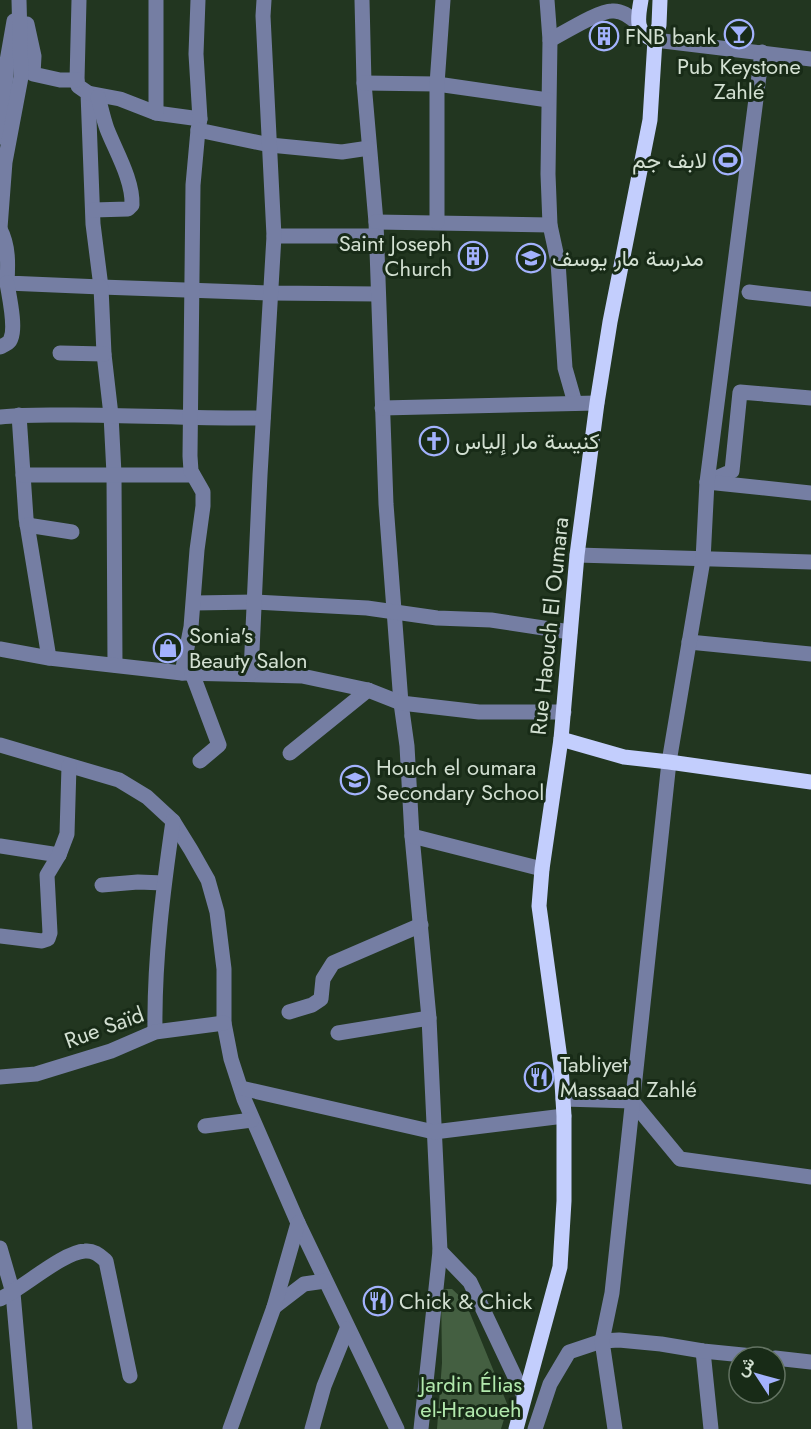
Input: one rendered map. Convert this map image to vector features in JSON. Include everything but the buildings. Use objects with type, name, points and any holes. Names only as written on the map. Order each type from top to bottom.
[{"type":"main road","points":[[642,0],[638,24],[642,33],[655,40]]},
{"type":"main road","name":"Rue Haouch El Oumara","points":[[516,1429],[560,1267],[564,1201],[564,1116],[561,1066],[538,906],[561,739],[577,555],[597,403],[610,322],[650,120],[660,0]]},
{"type":"main road","points":[[561,739],[624,757],[811,782]]},
{"type":"street","points":[[20,0],[14,61],[20,79]]},
{"type":"street","points":[[0,309],[8,260],[5,238],[0,228],[5,162],[4,138],[20,79],[33,49],[20,0]]},
{"type":"street","points":[[79,0],[78,87],[93,95],[120,99],[156,113],[270,145],[342,152],[369,148]]},
{"type":"street","points":[[156,0],[156,113]]},
{"type":"street","points":[[198,0],[196,54],[199,125],[193,185],[190,456],[191,471],[203,492],[203,506],[187,673],[219,745],[200,761]]},
{"type":"street","points":[[251,674],[274,236],[264,0]]},
{"type":"street","points":[[362,0],[364,83],[376,229],[382,408],[394,612],[429,1018],[441,1251],[421,1429]]},
{"type":"street","points":[[437,222],[437,84],[443,0]]},
{"type":"street","points":[[547,0],[550,36],[548,174],[550,225],[559,273],[565,368],[575,403]]},
{"type":"street","points":[[550,36],[612,0]]},
{"type":"street","points":[[550,36],[620,6],[638,24]]},
{"type":"street","points":[[655,40],[811,58]]},
{"type":"street","points":[[615,1429],[602,1341],[612,1293],[669,762],[703,560],[707,482],[762,52]]},
{"type":"street","points":[[20,79],[77,80]]},
{"type":"street","points":[[364,83],[437,84],[549,100]]},
{"type":"street","points":[[93,95],[93,210],[101,287],[114,474],[114,665]]},
{"type":"street","points":[[93,95],[133,199],[132,205],[128,208],[93,210]]},
{"type":"street","points":[[274,236],[437,222],[550,225]]},
{"type":"street","points":[[3,281],[270,293],[378,294]]},
{"type":"street","points":[[0,347],[7,344],[11,338],[12,315],[3,281]]},
{"type":"street","points":[[749,292],[811,299]]},
{"type":"street","points":[[60,353],[104,354]]},
{"type":"street","points":[[707,482],[732,471],[740,392],[811,398]]},
{"type":"street","points":[[382,408],[597,403]]},
{"type":"street","points":[[19,415],[27,525],[49,658]]},
{"type":"street","points":[[0,417],[111,415],[263,417]]},
{"type":"street","points":[[23,475],[193,475]]},
{"type":"street","points":[[707,482],[811,493]]},
{"type":"street","points":[[27,525],[72,532]]},
{"type":"street","points":[[577,555],[811,562]]},
{"type":"street","points":[[194,603],[255,602],[367,608],[437,618],[491,620],[570,632]]},
{"type":"street","points":[[689,642],[811,654]]},
{"type":"street","points":[[0,649],[49,658],[187,673],[302,676],[368,690],[401,703],[479,712],[564,712]]},
{"type":"street","points":[[290,753],[368,690]]},
{"type":"street","points":[[0,745],[119,780],[147,797],[173,821],[208,880],[217,912],[224,969],[224,1023],[231,1059],[252,1120],[298,1223],[397,1429]]},
{"type":"street","points":[[0,936],[42,941],[48,939],[50,933],[47,875],[59,855],[67,834],[69,766]]},
{"type":"street","points":[[155,1032],[154,996],[164,883],[173,821]]},
{"type":"street","points":[[412,836],[542,869]]},
{"type":"street","points":[[0,846],[59,855]]},
{"type":"street","points":[[102,885],[138,882],[164,883]]},
{"type":"street","points":[[289,1012],[312,1005],[321,999],[323,979],[333,963],[421,926]]},
{"type":"street","points":[[338,1033],[429,1018]]},
{"type":"street","name":"Rue Saïd","points":[[0,1077],[36,1074],[111,1051],[155,1032],[224,1023]]},
{"type":"street","points":[[241,1088],[434,1132],[564,1116]]},
{"type":"street","points":[[563,1099],[632,1101],[680,1159],[811,1177]]},
{"type":"street","points":[[205,1126],[252,1120]]},
{"type":"street","points":[[231,1429],[274,1307],[298,1223]]},
{"type":"street","points":[[0,1248],[25,1429]]},
{"type":"street","points":[[6,1296],[69,1255],[86,1251],[95,1252],[105,1261],[130,1376]]},
{"type":"street","points":[[441,1251],[470,1282],[524,1396]]},
{"type":"street","points":[[274,1307],[304,1284],[325,1281]]},
{"type":"street","points":[[312,1429],[324,1386],[347,1329]]},
{"type":"street","points":[[535,1429],[550,1384],[569,1352],[602,1341],[619,1340],[727,1353]]},
{"type":"street","points":[[704,1351],[711,1429]]},
{"type":"street","points":[[787,1359],[811,1362]]},
{"type":"green space","name":"Jardin Élias el-Hraoueh","points":[[441,1289],[452,1289],[465,1301],[508,1406],[501,1429],[437,1429],[442,1363]]},
{"type":"place","name":"Pub Keystone Zahlé","points":[[739,34]]},
{"type":"place","name":"FNB bank","points":[[604,36]]},
{"type":"place","name":"لابف جم","points":[[728,160]]},
{"type":"place","name":"Saint Joseph Church","points":[[473,256]]},
{"type":"place","name":"مدرسة مار يوسف","points":[[531,258]]},
{"type":"place","name":"كنيسة مار إلياس","points":[[434,441]]},
{"type":"place","name":"Sonia's Beauty Salon","points":[[168,648]]},
{"type":"place","name":"Houch el oumara Secondary School","points":[[355,780]]},
{"type":"place","name":"Tabliyet Massaad Zahlé","points":[[539,1077]]},
{"type":"place","name":"Chick & Chick","points":[[378,1301]]}]
